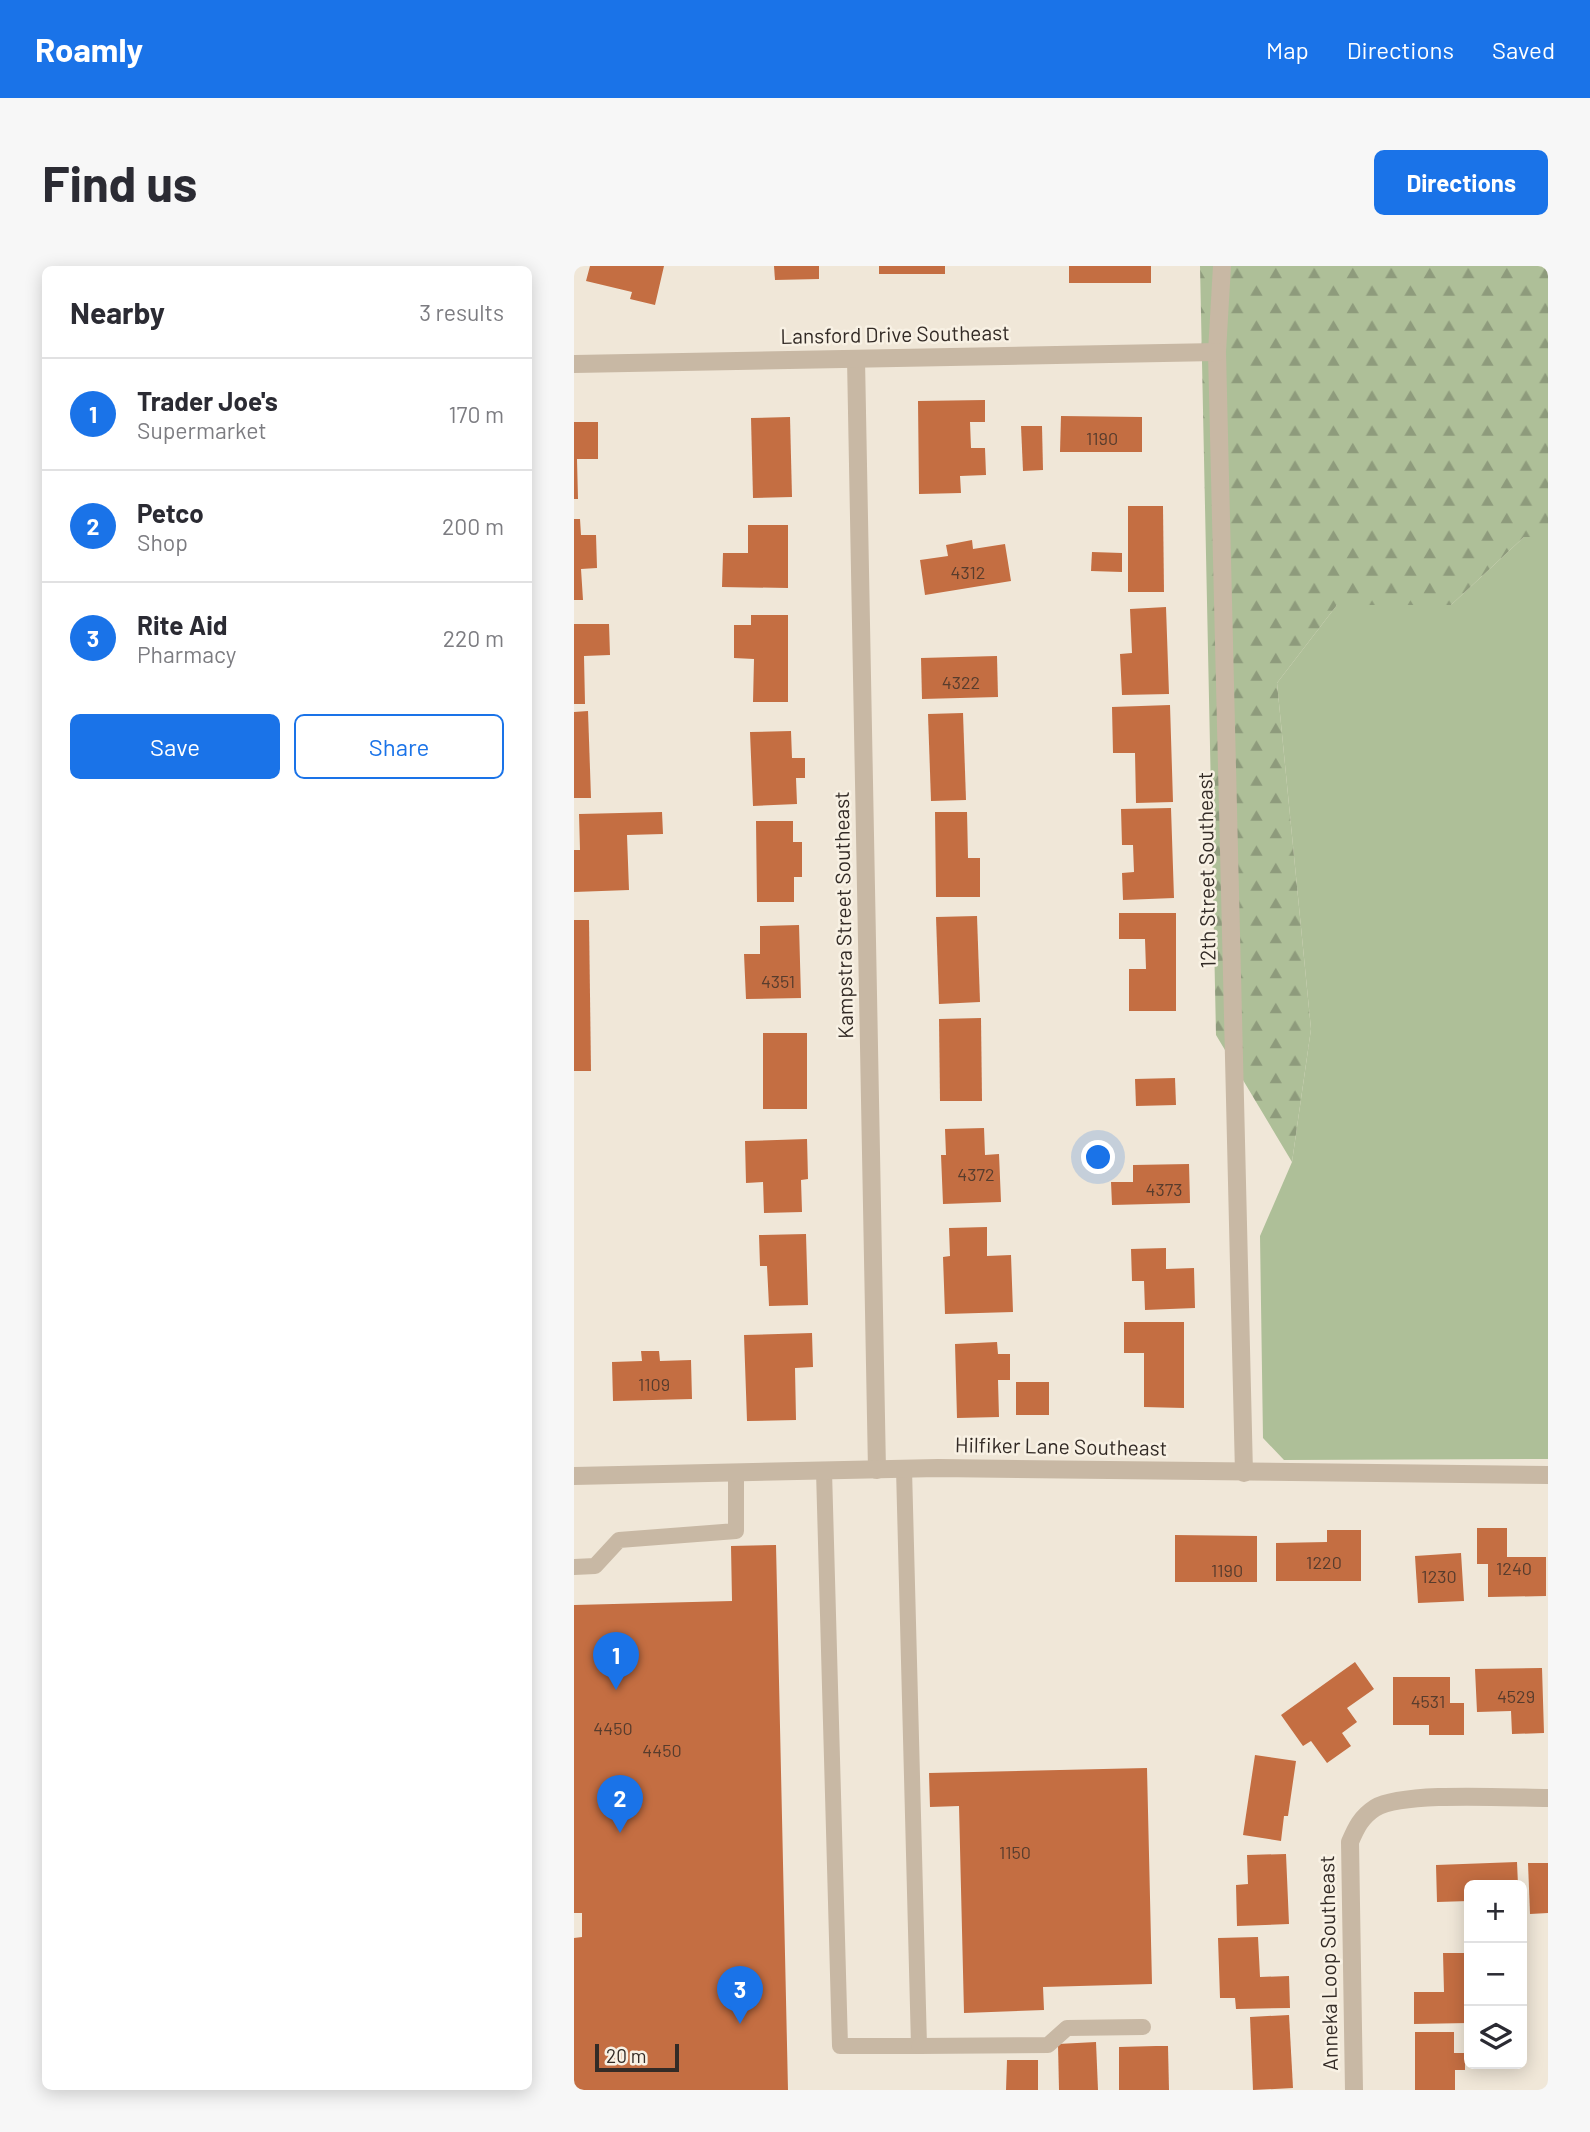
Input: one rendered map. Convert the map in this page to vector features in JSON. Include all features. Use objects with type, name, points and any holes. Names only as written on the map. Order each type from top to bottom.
[{"type":"street","name":"12th Street Southeast","points":[[1222,266],[1217,352],[1244,1473]]},
{"type":"street","name":"Lansford Drive Southeast","points":[[574,364],[1217,352]]},
{"type":"street","name":"Kampstra Street Southeast","points":[[856,359],[877,1470]]},
{"type":"street","name":"Hilfiker Lane Southeast","points":[[574,1476],[904,1469],[1548,1475]]},
{"type":"street","name":"Anneka Loop Southeast","points":[[1354,2090],[1350,1842],[1359,1822],[1376,1808],[1402,1799],[1548,1798]]},
{"type":"lane","points":[[904,1469],[919,2046]]},
{"type":"lane","points":[[824,1471],[840,2046],[1048,2045],[1067,2028],[1143,2027]]},
{"type":"lane","points":[[574,1567],[595,1566],[619,1540],[736,1531],[736,1473]]},
{"type":"green space","points":[[1200,266],[1548,266],[1548,537],[1524,537],[1451,605],[1337,605],[1277,683],[1311,1029],[1292,1162],[1216,1035]]},
{"type":"green space","points":[[1524,537],[1548,537],[1548,1459],[1284,1460],[1263,1438],[1260,1236],[1292,1162],[1311,1029],[1277,683],[1337,605],[1451,605]]},
{"type":"building","points":[[590,266],[664,266],[655,305],[630,299],[632,292],[586,281]]},
{"type":"building","points":[[774,266],[819,266],[819,279],[775,280]]},
{"type":"building","points":[[879,266],[945,266],[945,274],[879,274]]},
{"type":"building","points":[[1069,266],[1151,266],[1151,283],[1069,283]]},
{"type":"building","points":[[985,400],[985,422],[970,422],[971,448],[985,448],[986,475],[960,476],[961,493],[919,494],[918,401]]},
{"type":"building","points":[[1061,416],[1142,417],[1142,452],[1060,452]]},
{"type":"building","points":[[790,417],[792,497],[753,498],[751,418]]},
{"type":"building","points":[[574,422],[598,422],[598,459],[577,459],[578,499],[574,499]]},
{"type":"building","points":[[1021,426],[1042,426],[1043,470],[1023,471]]},
{"type":"building","points":[[1128,506],[1163,506],[1164,592],[1128,592]]},
{"type":"building","points":[[574,519],[580,519],[581,535],[596,535],[597,568],[581,569],[583,600],[574,600]]},
{"type":"building","points":[[748,525],[788,525],[788,588],[722,587],[723,553],[748,553]]},
{"type":"building","points":[[972,540],[973,549],[1005,544],[1011,581],[925,595],[920,560],[948,556],[946,545]]},
{"type":"building","points":[[1092,552],[1122,553],[1122,572],[1091,571]]},
{"type":"building","points":[[1166,607],[1169,694],[1122,695],[1120,654],[1132,653],[1130,609]]},
{"type":"building","points":[[751,615],[788,615],[788,702],[753,702],[754,659],[734,658],[734,625],[751,625]]},
{"type":"building","points":[[574,624],[609,624],[610,655],[584,656],[585,704],[574,704]]},
{"type":"building","points":[[997,656],[998,697],[922,699],[921,658]]},
{"type":"building","points":[[1170,705],[1173,802],[1136,803],[1135,753],[1113,753],[1112,707]]},
{"type":"building","points":[[588,711],[591,798],[574,798],[574,712]]},
{"type":"building","points":[[963,713],[966,800],[931,801],[928,714]]},
{"type":"building","points":[[791,731],[792,758],[805,758],[805,778],[796,778],[797,804],[753,806],[750,732]]},
{"type":"building","points":[[1171,808],[1174,898],[1123,900],[1122,873],[1134,872],[1133,845],[1122,845],[1121,809]]},
{"type":"building","points":[[662,812],[663,834],[627,835],[629,890],[574,892],[574,850],[580,850],[579,814]]},
{"type":"building","points":[[935,812],[967,812],[968,858],[980,858],[980,897],[936,897]]},
{"type":"building","points":[[756,821],[793,821],[793,842],[802,842],[802,877],[794,877],[794,902],[757,902]]},
{"type":"building","points":[[1119,913],[1176,913],[1176,1011],[1129,1011],[1129,969],[1146,969],[1145,939],[1119,939]]},
{"type":"building","points":[[977,916],[980,1002],[939,1004],[936,917]]},
{"type":"building","points":[[574,920],[589,920],[591,1071],[574,1071]]},
{"type":"building","points":[[799,925],[801,998],[746,999],[744,954],[760,954],[760,926]]},
{"type":"building","points":[[981,1018],[982,1101],[940,1101],[939,1019]]},
{"type":"building","points":[[763,1033],[807,1033],[807,1109],[763,1109]]},
{"type":"building","points":[[1175,1078],[1176,1105],[1136,1106],[1135,1079]]},
{"type":"building","points":[[984,1128],[985,1155],[999,1154],[1001,1202],[943,1204],[941,1155],[946,1155],[945,1129]]},
{"type":"building","points":[[807,1139],[808,1179],[801,1180],[802,1212],[764,1213],[763,1182],[746,1183],[745,1141]]},
{"type":"building","points":[[1189,1164],[1190,1203],[1112,1205],[1111,1182],[1133,1182],[1133,1165]]},
{"type":"building","points":[[987,1227],[987,1256],[1011,1255],[1013,1312],[945,1314],[943,1257],[950,1256],[949,1228]]},
{"type":"building","points":[[806,1234],[808,1305],[769,1306],[767,1266],[760,1266],[759,1235]]},
{"type":"building","points":[[1166,1248],[1166,1269],[1194,1268],[1195,1308],[1145,1310],[1144,1281],[1132,1281],[1131,1249]]},
{"type":"building","points":[[1124,1322],[1184,1322],[1184,1408],[1144,1407],[1144,1353],[1124,1353]]},
{"type":"building","points":[[812,1333],[813,1367],[795,1368],[796,1420],[747,1421],[744,1335]]},
{"type":"building","points":[[997,1342],[998,1354],[1010,1354],[1010,1380],[998,1380],[999,1417],[957,1418],[955,1344]]},
{"type":"building","points":[[641,1351],[659,1351],[660,1361],[691,1360],[692,1399],[613,1401],[612,1362],[642,1361]]},
{"type":"building","points":[[1016,1382],[1049,1382],[1049,1415],[1016,1415]]},
{"type":"building","points":[[1477,1528],[1507,1528],[1507,1557],[1546,1557],[1546,1596],[1488,1597],[1488,1564],[1477,1564]]},
{"type":"building","points":[[1327,1530],[1361,1530],[1361,1581],[1276,1581],[1276,1543],[1327,1542]]},
{"type":"building","points":[[1175,1535],[1257,1536],[1257,1582],[1175,1582]]},
{"type":"building","points":[[776,1545],[788,2090],[574,2090],[574,1938],[582,1937],[582,1913],[574,1913],[574,1605],[732,1601],[731,1546]]},
{"type":"building","points":[[1461,1553],[1464,1601],[1418,1603],[1415,1556]]},
{"type":"building","points":[[1355,1662],[1374,1689],[1347,1708],[1357,1722],[1342,1733],[1351,1746],[1327,1763],[1311,1741],[1303,1746],[1281,1715]]},
{"type":"building","points":[[1542,1668],[1544,1733],[1512,1734],[1511,1711],[1477,1712],[1475,1669]]},
{"type":"building","points":[[1393,1677],[1450,1677],[1450,1703],[1464,1703],[1464,1735],[1429,1735],[1429,1725],[1393,1725]]},
{"type":"building","points":[[1255,1755],[1296,1761],[1288,1816],[1284,1816],[1281,1841],[1243,1835]]},
{"type":"building","points":[[1147,1768],[1152,1984],[1043,1987],[1044,2010],[964,2013],[959,1806],[930,1807],[929,1773]]},
{"type":"building","points":[[1286,1854],[1289,1924],[1237,1926],[1236,1885],[1248,1884],[1247,1855]]},
{"type":"building","points":[[1517,1862],[1518,1880],[1464,1880],[1464,1901],[1437,1902],[1436,1865]]},
{"type":"building","points":[[1528,1863],[1548,1863],[1548,1913],[1530,1914]]},
{"type":"building","points":[[1258,1937],[1260,1977],[1289,1976],[1290,2008],[1236,2009],[1235,1998],[1220,1998],[1218,1938]]},
{"type":"building","points":[[1443,1953],[1464,1953],[1464,2023],[1414,2024],[1414,1992],[1444,1992]]},
{"type":"building","points":[[1289,2015],[1293,2088],[1253,2090],[1250,2017]]},
{"type":"building","points":[[1415,2032],[1454,2032],[1454,2053],[1464,2053],[1465,2069],[1455,2070],[1455,2090],[1415,2090]]},
{"type":"building","points":[[1096,2042],[1098,2090],[1059,2090],[1058,2044]]},
{"type":"building","points":[[1168,2046],[1169,2090],[1119,2090],[1119,2047]]},
{"type":"building","points":[[1007,2060],[1038,2060],[1038,2090],[1006,2090]]},
{"type":"place","name":"Trader Joe's","points":[[616,1690]]},
{"type":"place","name":"Petco","points":[[620,1833]]},
{"type":"place","name":"Rite Aid","points":[[740,2024]]}]
